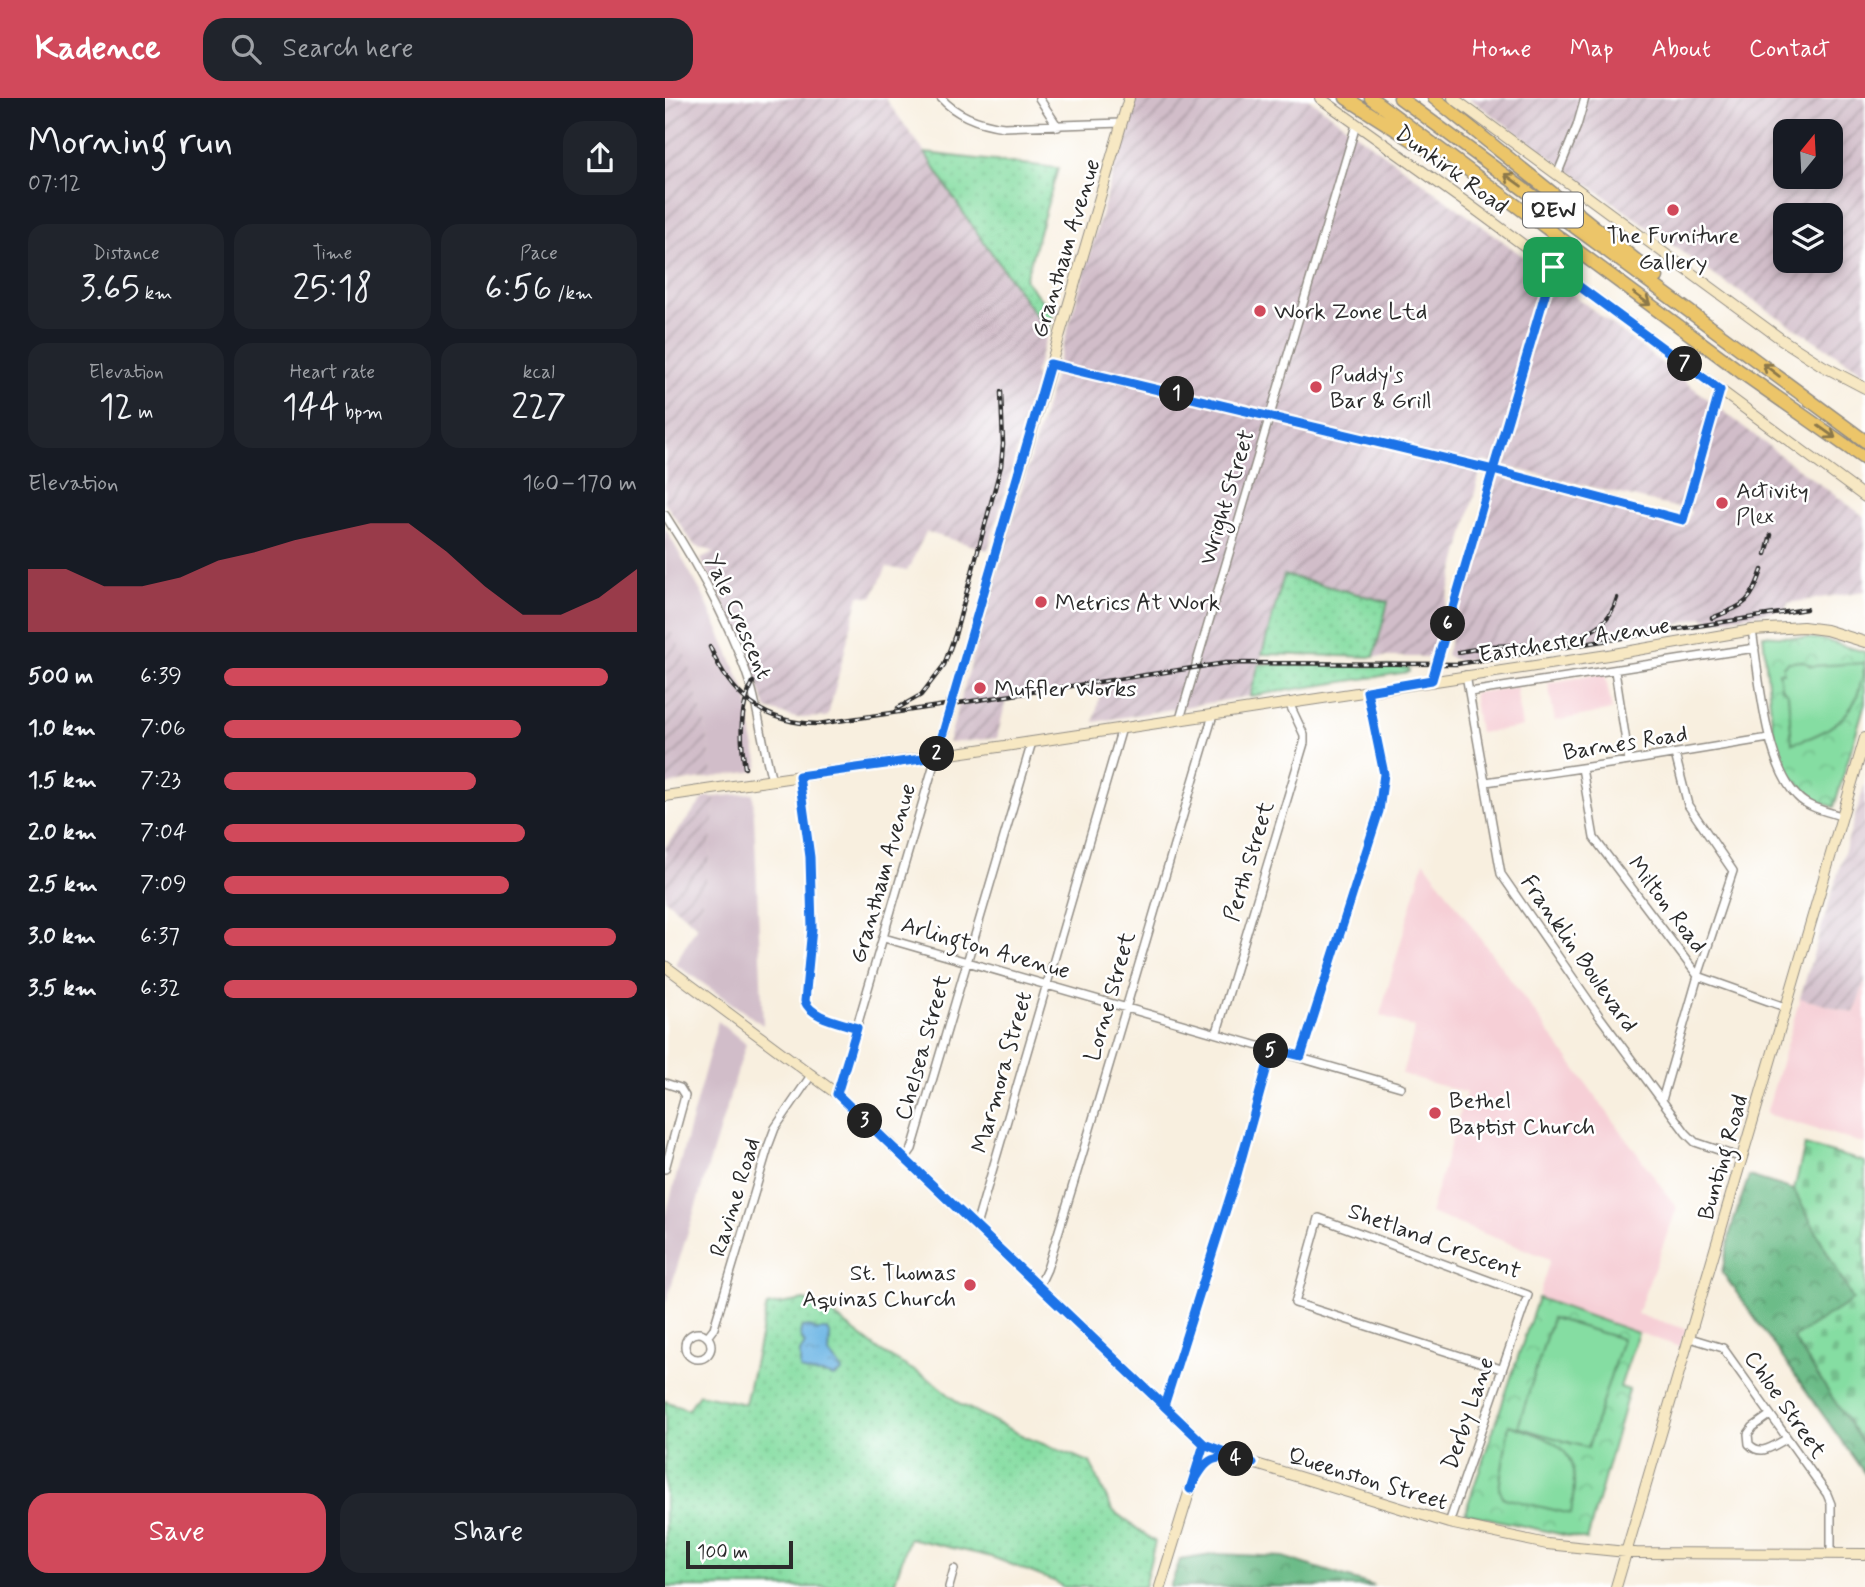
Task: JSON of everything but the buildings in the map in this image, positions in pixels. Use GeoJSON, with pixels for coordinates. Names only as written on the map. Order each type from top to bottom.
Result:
{"type":"FeatureCollection","features":[{"type":"Feature","properties":{"kind":"highway"},"geometry":{"type":"LineString","coordinates":[[1346,98],[1425,149],[1461,166]]}},
{"type":"Feature","properties":{"kind":"highway","name":"QEW"},"geometry":{"type":"LineString","coordinates":[[1371,98],[1741,372],[1865,459]]}},
{"type":"Feature","properties":{"kind":"highway","name":"QEW"},"geometry":{"type":"LineString","coordinates":[[1400,98],[1865,441]]}},
{"type":"Feature","properties":{"kind":"highway"},"geometry":{"type":"LineString","coordinates":[[1434,98],[1641,262],[1706,322]]}},
{"type":"Feature","properties":{"kind":"street"},"geometry":{"type":"LineString","coordinates":[[941,98],[948,106],[966,117],[989,125],[1058,127],[1122,123]]}},
{"type":"Feature","properties":{"kind":"street"},"geometry":{"type":"LineString","coordinates":[[1039,98],[1058,127]]}},
{"type":"Feature","properties":{"kind":"street","name":"Grantham Avenue"},"geometry":{"type":"LineString","coordinates":[[837,1094],[1129,98]]}},
{"type":"Feature","properties":{"kind":"street","name":"Dunkirk Road"},"geometry":{"type":"LineString","coordinates":[[1320,98],[1865,498]]}},
{"type":"Feature","properties":{"kind":"street"},"geometry":{"type":"LineString","coordinates":[[1453,98],[1788,344],[1865,388]]}},
{"type":"Feature","properties":{"kind":"street"},"geometry":{"type":"LineString","coordinates":[[1557,175],[1585,98]]}},
{"type":"Feature","properties":{"kind":"street","name":"Wright Street"},"geometry":{"type":"LineString","coordinates":[[1180,719],[1356,125]]}},
{"type":"Feature","properties":{"kind":"street"},"geometry":{"type":"LineString","coordinates":[[1432,680],[1553,267]]}},
{"type":"Feature","properties":{"kind":"street"},"geometry":{"type":"LineString","coordinates":[[1050,364],[1493,470],[1683,520],[1720,390]]}},
{"type":"Feature","properties":{"kind":"street","name":"Yale Crescent"},"geometry":{"type":"LineString","coordinates":[[665,515],[691,556],[738,654],[757,708],[772,780]]}},
{"type":"Feature","properties":{"kind":"street","name":"Eastchester Avenue"},"geometry":{"type":"LineString","coordinates":[[665,796],[1213,715],[1752,630],[1803,627],[1865,642]]}},
{"type":"Feature","properties":{"kind":"street"},"geometry":{"type":"LineString","coordinates":[[1752,630],[1769,738],[1786,782],[1797,797],[1810,806],[1841,816]]}},
{"type":"Feature","properties":{"kind":"street"},"geometry":{"type":"LineString","coordinates":[[1848,637],[1865,636]]}},
{"type":"Feature","properties":{"kind":"street","name":"Eastchester Avenue"},"geometry":{"type":"LineString","coordinates":[[1470,692],[1755,648]]}},
{"type":"Feature","properties":{"kind":"street"},"geometry":{"type":"LineString","coordinates":[[1608,654],[1629,761]]}},
{"type":"Feature","properties":{"kind":"street","name":"Franklin Boulevard"},"geometry":{"type":"LineString","coordinates":[[1466,675],[1501,874],[1600,1017],[1686,1133],[1695,1142],[1742,1158]]}},
{"type":"Feature","properties":{"kind":"street"},"geometry":{"type":"LineString","coordinates":[[1301,1056],[1379,811],[1384,774],[1367,691]]}},
{"type":"Feature","properties":{"kind":"street","name":"Perth Street"},"geometry":{"type":"LineString","coordinates":[[1217,1032],[1304,743],[1304,735],[1289,703]]}},
{"type":"Feature","properties":{"kind":"street","name":"Lorne Street"},"geometry":{"type":"LineString","coordinates":[[1039,1286],[1047,1269],[1092,1126],[1125,1006],[1213,715]]}},
{"type":"Feature","properties":{"kind":"street","name":"Marmora Street"},"geometry":{"type":"LineString","coordinates":[[976,1226],[1122,728]]}},
{"type":"Feature","properties":{"kind":"street","name":"Barnes Road"},"geometry":{"type":"LineString","coordinates":[[1486,782],[1769,738]]}},
{"type":"Feature","properties":{"kind":"street","name":"Bunting Road"},"geometry":{"type":"LineString","coordinates":[[1616,1587],[1865,738]]}},
{"type":"Feature","properties":{"kind":"street","name":"Chelsea Street"},"geometry":{"type":"LineString","coordinates":[[905,1159],[912,1150],[1032,742]]}},
{"type":"Feature","properties":{"kind":"street"},"geometry":{"type":"LineString","coordinates":[[1662,1100],[1698,976],[1733,872],[1688,805],[1675,754]]}},
{"type":"Feature","properties":{"kind":"street","name":"Milton Road"},"geometry":{"type":"LineString","coordinates":[[1583,768],[1594,838],[1698,976],[1786,1007]]}},
{"type":"Feature","properties":{"kind":"street"},"geometry":{"type":"LineString","coordinates":[[799,776],[811,869],[812,928],[805,1001],[807,1008],[815,1014],[857,1028]]}},
{"type":"Feature","properties":{"kind":"street","name":"Arlington Avenue"},"geometry":{"type":"LineString","coordinates":[[884,938],[1401,1087]]}},
{"type":"Feature","properties":{"kind":"street","name":"Queenston Street"},"geometry":{"type":"LineString","coordinates":[[665,966],[837,1094],[1204,1444],[1253,1463],[1449,1523],[1547,1544],[1625,1552],[1865,1554]]}},
{"type":"Feature","properties":{"kind":"street"},"geometry":{"type":"LineString","coordinates":[[1164,1406],[1236,1178],[1272,1049]]}},
{"type":"Feature","properties":{"kind":"street","name":"Ravine Road"},"geometry":{"type":"LineString","coordinates":[[707,1337],[714,1328],[768,1144],[775,1128],[812,1074]]}},
{"type":"Feature","properties":{"kind":"street"},"geometry":{"type":"LineString","coordinates":[[665,1083],[680,1088],[685,1096],[665,1167]]}},
{"type":"Feature","properties":{"kind":"street","name":"Shetland Crescent"},"geometry":{"type":"LineString","coordinates":[[1501,1369],[1295,1303],[1319,1218],[1528,1294],[1521,1314]]}},
{"type":"Feature","properties":{"kind":"street","name":"Derby Lane"},"geometry":{"type":"LineString","coordinates":[[1449,1523],[1521,1314]]}},
{"type":"Feature","properties":{"kind":"street","name":"Chloe Street"},"geometry":{"type":"LineString","coordinates":[[1690,1338],[1723,1348],[1827,1494],[1831,1504],[1831,1554]]}},
{"type":"Feature","properties":{"kind":"street"},"geometry":{"type":"LineString","coordinates":[[1770,1415],[1753,1427],[1748,1434],[1749,1444],[1756,1450],[1764,1451],[1786,1439]]}},
{"type":"Feature","properties":{"kind":"street"},"geometry":{"type":"LineString","coordinates":[[1160,1587],[1204,1444]]}},
{"type":"Feature","properties":{"kind":"street"},"geometry":{"type":"LineString","coordinates":[[1190,1489],[1202,1466],[1211,1459],[1225,1457],[1253,1463]]}},
{"type":"Feature","properties":{"kind":"street"},"geometry":{"type":"LineString","coordinates":[[949,1587],[954,1569]]}},
{"type":"Feature","properties":{"kind":"shaded area"},"geometry":{"type":"Polygon","coordinates":[[[665,98],[885,98],[1048,332],[1035,373],[1037,382],[988,550],[926,532],[907,571],[887,567],[872,597],[859,595],[828,716],[796,718],[767,709],[735,627],[701,559],[715,552],[695,546],[665,503],[665,98]]]}},
{"type":"Feature","properties":{"kind":"shaded area"},"geometry":{"type":"Polygon","coordinates":[[[1135,98],[1308,98],[1539,268],[1789,462],[1865,517],[1865,591],[1788,603],[1785,609],[1713,621],[1702,617],[1669,627],[1567,644],[1566,637],[1533,642],[1532,649],[1458,661],[1446,655],[1496,476],[1687,522],[1691,511],[1483,461],[1432,657],[1374,657],[1387,602],[1285,575],[1250,696],[1094,722],[1102,684],[1006,700],[997,738],[948,743],[1135,98]]]}},
{"type":"Feature","properties":{"kind":"shaded area"},"geometry":{"type":"Polygon","coordinates":[[[1469,98],[1865,98],[1865,373],[1715,276],[1469,98]]]}},
{"type":"Feature","properties":{"kind":"shaded area"},"geometry":{"type":"Polygon","coordinates":[[[665,528],[705,599],[748,698],[752,736],[759,764],[756,771],[714,777],[706,727],[687,658],[665,621],[665,528]]]}},
{"type":"Feature","properties":{"kind":"shaded area"},"geometry":{"type":"Polygon","coordinates":[[[665,621],[687,658],[706,727],[714,777],[665,785],[665,621]]]}},
{"type":"Feature","properties":{"kind":"shaded area"},"geometry":{"type":"Polygon","coordinates":[[[1605,673],[1612,710],[1555,721],[1548,683],[1605,673]]]}},
{"type":"Feature","properties":{"kind":"shaded area"},"geometry":{"type":"Polygon","coordinates":[[[1516,687],[1522,727],[1479,733],[1473,693],[1516,687]]]}},
{"type":"Feature","properties":{"kind":"shaded area"},"geometry":{"type":"Polygon","coordinates":[[[1865,784],[1865,981],[1854,1013],[1800,998],[1865,784]]]}},
{"type":"Feature","properties":{"kind":"shaded area"},"geometry":{"type":"Polygon","coordinates":[[[753,793],[763,1025],[675,964],[697,926],[709,867],[716,797],[753,793]]]}},
{"type":"Feature","properties":{"kind":"shaded area"},"geometry":{"type":"Polygon","coordinates":[[[705,797],[716,797],[709,867],[697,926],[665,899],[665,847],[705,797]]]}},
{"type":"Feature","properties":{"kind":"shaded area"},"geometry":{"type":"Polygon","coordinates":[[[1424,861],[1677,1208],[1637,1314],[1686,1329],[1680,1347],[1538,1298],[1550,1259],[1430,1213],[1466,1093],[1402,1074],[1415,1028],[1380,1015],[1424,861]]]}},
{"type":"Feature","properties":{"kind":"shaded area"},"geometry":{"type":"Polygon","coordinates":[[[1865,981],[1865,1144],[1766,1114],[1800,998],[1854,1013],[1865,981]]]}},
{"type":"Feature","properties":{"kind":"shaded area"},"geometry":{"type":"Polygon","coordinates":[[[718,1021],[746,1044],[665,1306],[665,1218],[718,1021]]]}},
{"type":"Feature","properties":{"kind":"green space"},"geometry":{"type":"Polygon","coordinates":[[[925,153],[1058,168],[1025,280],[1053,314],[1048,332],[966,217],[925,153]]]}},
{"type":"Feature","properties":{"kind":"green space"},"geometry":{"type":"Polygon","coordinates":[[[1284,575],[1388,602],[1374,657],[1262,654],[1284,575]]]}},
{"type":"Feature","properties":{"kind":"green space"},"geometry":{"type":"Polygon","coordinates":[[[1763,635],[1820,639],[1865,652],[1865,703],[1834,807],[1816,800],[1790,775],[1775,751],[1763,635]]]}},
{"type":"Feature","properties":{"kind":"green space"},"geometry":{"type":"Polygon","coordinates":[[[1803,661],[1811,666],[1865,663],[1865,666],[1856,699],[1845,715],[1820,733],[1792,743],[1788,694],[1781,687],[1779,672],[1783,672],[1783,666],[1789,662],[1803,661]]]}},
{"type":"Feature","properties":{"kind":"green space"},"geometry":{"type":"Polygon","coordinates":[[[1259,664],[1408,667],[1409,672],[1250,696],[1259,664]]]}},
{"type":"Feature","properties":{"kind":"green space"},"geometry":{"type":"Polygon","coordinates":[[[1805,1145],[1865,1162],[1865,1447],[1793,1338],[1853,1300],[1794,1190],[1805,1145]]]}},
{"type":"Feature","properties":{"kind":"green space"},"geometry":{"type":"Polygon","coordinates":[[[1749,1176],[1794,1190],[1853,1300],[1793,1338],[1865,1447],[1865,1474],[1722,1272],[1731,1229],[1749,1176]]]}},
{"type":"Feature","properties":{"kind":"green space"},"geometry":{"type":"Polygon","coordinates":[[[1538,1298],[1638,1333],[1620,1387],[1629,1390],[1587,1540],[1465,1513],[1538,1298]]]}},
{"type":"Feature","properties":{"kind":"green space"},"geometry":{"type":"Polygon","coordinates":[[[805,1300],[827,1310],[880,1351],[932,1381],[960,1404],[1025,1437],[1090,1462],[1112,1510],[1155,1542],[1144,1587],[1062,1587],[1056,1582],[992,1557],[909,1538],[893,1587],[665,1587],[665,1401],[688,1410],[699,1394],[745,1404],[767,1306],[805,1300]]]}},
{"type":"Feature","properties":{"kind":"green space"},"geometry":{"type":"Polygon","coordinates":[[[1552,1318],[1622,1339],[1588,1448],[1518,1427],[1552,1318]]]}},
{"type":"Feature","properties":{"kind":"green space"},"geometry":{"type":"Polygon","coordinates":[[[1509,1425],[1556,1444],[1565,1453],[1574,1476],[1571,1514],[1504,1498],[1499,1489],[1509,1425]]]}},
{"type":"Feature","properties":{"kind":"green space"},"geometry":{"type":"Polygon","coordinates":[[[1218,1554],[1283,1557],[1374,1586],[1170,1587],[1180,1560],[1218,1554]]]}},
{"type":"Feature","properties":{"kind":"water"},"geometry":{"type":"Polygon","coordinates":[[[808,1326],[816,1330],[827,1330],[830,1336],[829,1354],[842,1372],[833,1377],[800,1369],[800,1352],[805,1344],[800,1332],[802,1327],[808,1326]]]}},
{"type":"Feature","properties":{"kind":"railway"},"geometry":{"type":"LineString","coordinates":[[898,708],[921,695],[944,665],[955,635],[1001,466],[1001,392]]}},
{"type":"Feature","properties":{"kind":"railway"},"geometry":{"type":"LineString","coordinates":[[1766,554],[1771,535]]}},
{"type":"Feature","properties":{"kind":"railway"},"geometry":{"type":"LineString","coordinates":[[1712,618],[1745,602],[1754,590],[1762,570]]}},
{"type":"Feature","properties":{"kind":"railway"},"geometry":{"type":"LineString","coordinates":[[1567,639],[1592,631],[1610,615],[1617,598]]}},
{"type":"Feature","properties":{"kind":"railway"},"geometry":{"type":"LineString","coordinates":[[710,647],[728,680],[751,704],[781,718],[818,724],[1226,663],[1457,664],[1806,609]]}},
{"type":"Feature","properties":{"kind":"railway"},"geometry":{"type":"LineString","coordinates":[[1459,652],[1492,646],[1529,645]]}},
{"type":"Feature","properties":{"kind":"railway"},"geometry":{"type":"LineString","coordinates":[[745,768],[742,724],[745,703],[753,682]]}},
{"type":"Feature","properties":{"kind":"place","name":"The Furniture Gallery"},"geometry":{"type":"Point","coordinates":[1673,210]}},
{"type":"Feature","properties":{"kind":"place","name":"Work Zone Ltd"},"geometry":{"type":"Point","coordinates":[1260,311]}},
{"type":"Feature","properties":{"kind":"place","name":"Puddy's Bar & Grill"},"geometry":{"type":"Point","coordinates":[1316,387]}},
{"type":"Feature","properties":{"kind":"place","name":"Activity Plex"},"geometry":{"type":"Point","coordinates":[1722,503]}},
{"type":"Feature","properties":{"kind":"place","name":"Metrics At Work"},"geometry":{"type":"Point","coordinates":[1041,602]}},
{"type":"Feature","properties":{"kind":"place","name":"Muffler Works"},"geometry":{"type":"Point","coordinates":[980,688]}},
{"type":"Feature","properties":{"kind":"place","name":"Bethel Baptist Church"},"geometry":{"type":"Point","coordinates":[1435,1113]}},
{"type":"Feature","properties":{"kind":"place","name":"St. Thomas Aquinas Church"},"geometry":{"type":"Point","coordinates":[970,1285]}},
{"type":"Feature","properties":{"kind":"route"},"geometry":{"type":"LineString","coordinates":[[1553,267],[1493,470],[1050,364],[936,757],[799,776],[810,857],[812,928],[805,1001],[807,1008],[815,1014],[857,1028],[837,1094],[1004,1252],[1181,1422],[1204,1444],[1253,1463],[1225,1457],[1211,1459],[1202,1466],[1190,1489],[1204,1444],[1164,1406],[1236,1178],[1272,1049],[1301,1056],[1379,811],[1384,774],[1367,691],[1432,680],[1493,470],[1683,520],[1720,390],[1553,267]]}}]}
